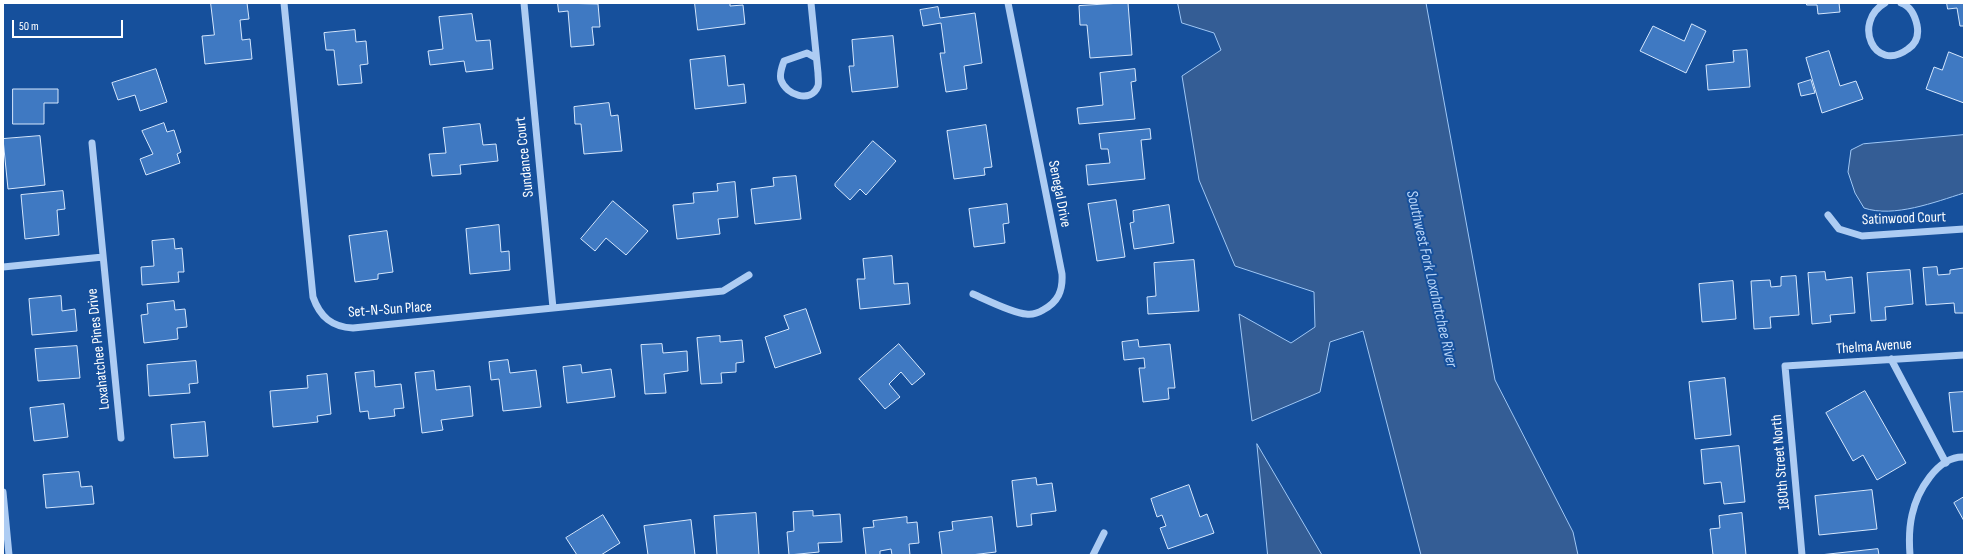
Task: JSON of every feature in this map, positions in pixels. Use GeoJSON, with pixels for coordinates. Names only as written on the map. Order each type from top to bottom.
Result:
{"type":"FeatureCollection","features":[{"type":"Feature","properties":{"kind":"street","name":"Set-N-Sun Place"},"geometry":{"type":"LineString","coordinates":[[284,3],[313,297],[317,308],[323,317],[332,324],[353,328],[723,291],[749,275]]}},
{"type":"Feature","properties":{"kind":"street","name":"Sundance Court"},"geometry":{"type":"LineString","coordinates":[[524,3],[553,308]]}},
{"type":"Feature","properties":{"kind":"street"},"geometry":{"type":"LineString","coordinates":[[811,3],[819,84],[809,95],[800,96],[788,91],[781,81],[780,73],[784,61],[807,53],[816,58]]}},
{"type":"Feature","properties":{"kind":"street","name":"Senegal Drive"},"geometry":{"type":"LineString","coordinates":[[973,294],[1025,314],[1036,314],[1053,304],[1059,295],[1062,285],[1062,274],[1008,3]]}},
{"type":"Feature","properties":{"kind":"street"},"geometry":{"type":"LineString","coordinates":[[1884,3],[1876,10],[1870,20],[1869,35],[1876,49],[1881,54],[1890,56],[1903,53],[1912,47],[1918,35],[1916,20],[1908,8],[1901,3]]}},
{"type":"Feature","properties":{"kind":"street","name":"Loxahatchee Pines Drive"},"geometry":{"type":"LineString","coordinates":[[92,143],[121,438]]}},
{"type":"Feature","properties":{"kind":"street","name":"Satinwood Court"},"geometry":{"type":"LineString","coordinates":[[1828,214],[1840,229],[1862,236],[1964,229]]}},
{"type":"Feature","properties":{"kind":"street"},"geometry":{"type":"LineString","coordinates":[[3,267],[103,257]]}},
{"type":"Feature","properties":{"kind":"street","name":"Thelma Avenue"},"geometry":{"type":"LineString","coordinates":[[1785,366],[1964,354]]}},
{"type":"Feature","properties":{"kind":"street"},"geometry":{"type":"LineString","coordinates":[[1891,359],[1946,463]]}},
{"type":"Feature","properties":{"kind":"street","name":"180th Street North"},"geometry":{"type":"LineString","coordinates":[[1785,366],[1802,555]]}},
{"type":"Feature","properties":{"kind":"street"},"geometry":{"type":"LineString","coordinates":[[1910,555],[1909,544],[1912,515],[1921,490],[1937,468],[1956,457],[1964,457]]}},
{"type":"Feature","properties":{"kind":"street"},"geometry":{"type":"LineString","coordinates":[[3,492],[5,535],[9,555]]}},
{"type":"Feature","properties":{"kind":"street"},"geometry":{"type":"LineString","coordinates":[[1093,555],[1104,533]]}},
{"type":"Feature","properties":{"kind":"water","name":"Southwest Fork Loxahatchee River"},"geometry":{"type":"Polygon","coordinates":[[[1178,3],[1426,3],[1495,380],[1573,532],[1578,555],[1421,555],[1363,331],[1330,342],[1320,392],[1252,421],[1239,314],[1291,343],[1315,327],[1314,292],[1235,266],[1199,180],[1182,76],[1221,50],[1214,33],[1182,23],[1178,3]]]}},
{"type":"Feature","properties":{"kind":"water"},"geometry":{"type":"Polygon","coordinates":[[[1964,135],[1964,193],[1914,208],[1901,210],[1876,211],[1864,208],[1855,193],[1848,172],[1851,150],[1863,144],[1964,135]]]}},
{"type":"Feature","properties":{"kind":"water"},"geometry":{"type":"Polygon","coordinates":[[[1257,444],[1322,555],[1268,555],[1257,444]]]}},
{"type":"Feature","properties":{"kind":"building"},"geometry":{"type":"Polygon","coordinates":[[[211,3],[247,3],[249,19],[240,20],[242,40],[250,39],[252,59],[205,64],[202,36],[214,35],[211,3]]]}},
{"type":"Feature","properties":{"kind":"building"},"geometry":{"type":"Polygon","coordinates":[[[558,3],[598,4],[600,27],[592,27],[594,45],[571,47],[568,11],[559,12],[558,3]]]}},
{"type":"Feature","properties":{"kind":"building"},"geometry":{"type":"Polygon","coordinates":[[[695,3],[730,3],[730,6],[743,5],[745,24],[698,30],[695,3]]]}},
{"type":"Feature","properties":{"kind":"building"},"geometry":{"type":"Polygon","coordinates":[[[1128,3],[1132,55],[1090,58],[1087,25],[1080,25],[1079,6],[1128,3]]]}},
{"type":"Feature","properties":{"kind":"building"},"geometry":{"type":"Polygon","coordinates":[[[1807,3],[1839,3],[1840,12],[1818,14],[1817,5],[1807,5],[1807,3]]]}},
{"type":"Feature","properties":{"kind":"building"},"geometry":{"type":"Polygon","coordinates":[[[1947,3],[1964,3],[1964,26],[1960,26],[1957,8],[1948,9],[1947,3]]]}},
{"type":"Feature","properties":{"kind":"building"},"geometry":{"type":"Polygon","coordinates":[[[938,7],[940,18],[975,13],[982,63],[964,66],[967,89],[946,92],[940,53],[945,53],[941,23],[923,26],[920,10],[938,7]]]}},
{"type":"Feature","properties":{"kind":"building"},"geometry":{"type":"Polygon","coordinates":[[[472,14],[476,41],[490,40],[493,69],[466,72],[464,61],[430,65],[428,51],[443,49],[439,17],[472,14]]]}},
{"type":"Feature","properties":{"kind":"building"},"geometry":{"type":"Polygon","coordinates":[[[1692,24],[1706,31],[1686,73],[1640,51],[1653,26],[1684,41],[1692,24]]]}},
{"type":"Feature","properties":{"kind":"building"},"geometry":{"type":"Polygon","coordinates":[[[355,30],[356,42],[366,41],[368,64],[360,65],[362,83],[338,85],[334,50],[326,50],[324,33],[355,30]]]}},
{"type":"Feature","properties":{"kind":"building"},"geometry":{"type":"Polygon","coordinates":[[[893,36],[898,87],[852,92],[849,66],[854,66],[852,40],[893,36]]]}},
{"type":"Feature","properties":{"kind":"building"},"geometry":{"type":"Polygon","coordinates":[[[1747,50],[1750,87],[1708,90],[1706,65],[1734,62],[1733,51],[1747,50]]]}},
{"type":"Feature","properties":{"kind":"building"},"geometry":{"type":"Polygon","coordinates":[[[1829,51],[1840,86],[1856,81],[1863,99],[1822,113],[1806,58],[1829,51]]]}},
{"type":"Feature","properties":{"kind":"building"},"geometry":{"type":"Polygon","coordinates":[[[1949,52],[1964,58],[1964,103],[1926,89],[1934,67],[1942,70],[1949,52]]]}},
{"type":"Feature","properties":{"kind":"building"},"geometry":{"type":"Polygon","coordinates":[[[725,56],[728,86],[744,84],[746,103],[695,109],[690,60],[725,56]]]}},
{"type":"Feature","properties":{"kind":"building"},"geometry":{"type":"Polygon","coordinates":[[[156,69],[167,102],[140,111],[135,95],[118,100],[112,83],[156,69]]]}},
{"type":"Feature","properties":{"kind":"building"},"geometry":{"type":"Polygon","coordinates":[[[1135,69],[1136,81],[1131,82],[1135,119],[1079,124],[1077,108],[1103,105],[1100,73],[1135,69]]]}},
{"type":"Feature","properties":{"kind":"building"},"geometry":{"type":"Polygon","coordinates":[[[1811,80],[1815,93],[1801,96],[1798,84],[1811,80]]]}},
{"type":"Feature","properties":{"kind":"building"},"geometry":{"type":"Polygon","coordinates":[[[13,89],[58,89],[58,103],[44,103],[44,124],[13,124],[13,89]]]}},
{"type":"Feature","properties":{"kind":"building"},"geometry":{"type":"Polygon","coordinates":[[[609,103],[611,116],[618,115],[622,151],[584,154],[581,124],[575,124],[574,107],[609,103]]]}},
{"type":"Feature","properties":{"kind":"building"},"geometry":{"type":"Polygon","coordinates":[[[164,123],[167,132],[174,130],[181,152],[177,154],[180,163],[146,175],[140,159],[153,154],[142,131],[164,123]]]}},
{"type":"Feature","properties":{"kind":"building"},"geometry":{"type":"Polygon","coordinates":[[[480,124],[483,145],[496,144],[498,161],[460,165],[461,174],[432,176],[429,154],[446,153],[443,128],[480,124]]]}},
{"type":"Feature","properties":{"kind":"building"},"geometry":{"type":"Polygon","coordinates":[[[986,125],[992,167],[984,168],[985,175],[954,179],[947,131],[986,125]]]}},
{"type":"Feature","properties":{"kind":"building"},"geometry":{"type":"Polygon","coordinates":[[[1150,129],[1151,139],[1141,140],[1145,179],[1088,185],[1086,165],[1110,163],[1108,149],[1101,149],[1099,134],[1150,129]]]}},
{"type":"Feature","properties":{"kind":"building"},"geometry":{"type":"Polygon","coordinates":[[[40,136],[45,185],[8,189],[3,139],[40,136]]]}},
{"type":"Feature","properties":{"kind":"building"},"geometry":{"type":"Polygon","coordinates":[[[873,141],[896,161],[866,195],[860,189],[850,200],[835,186],[835,184],[873,141]]]}},
{"type":"Feature","properties":{"kind":"building"},"geometry":{"type":"Polygon","coordinates":[[[796,176],[801,219],[755,224],[751,189],[774,186],[773,178],[796,176]]]}},
{"type":"Feature","properties":{"kind":"building"},"geometry":{"type":"Polygon","coordinates":[[[735,182],[738,217],[718,219],[720,234],[677,239],[673,205],[694,203],[693,193],[718,191],[717,184],[735,182]]]}},
{"type":"Feature","properties":{"kind":"building"},"geometry":{"type":"Polygon","coordinates":[[[63,191],[65,209],[57,210],[59,235],[25,239],[21,195],[63,191]]]}},
{"type":"Feature","properties":{"kind":"building"},"geometry":{"type":"Polygon","coordinates":[[[1116,200],[1125,257],[1097,261],[1088,204],[1116,200]]]}},
{"type":"Feature","properties":{"kind":"building"},"geometry":{"type":"Polygon","coordinates":[[[613,201],[648,231],[626,255],[606,238],[595,251],[581,239],[613,201]]]}},
{"type":"Feature","properties":{"kind":"building"},"geometry":{"type":"Polygon","coordinates":[[[1007,204],[1009,223],[1003,224],[1005,243],[974,247],[969,209],[1007,204]]]}},
{"type":"Feature","properties":{"kind":"building"},"geometry":{"type":"Polygon","coordinates":[[[1169,205],[1174,243],[1134,249],[1130,223],[1134,222],[1133,211],[1169,205]]]}},
{"type":"Feature","properties":{"kind":"building"},"geometry":{"type":"Polygon","coordinates":[[[499,225],[501,252],[509,251],[510,270],[470,274],[466,229],[499,225]]]}},
{"type":"Feature","properties":{"kind":"building"},"geometry":{"type":"Polygon","coordinates":[[[387,231],[393,272],[378,274],[378,279],[355,282],[349,236],[387,231]]]}},
{"type":"Feature","properties":{"kind":"building"},"geometry":{"type":"Polygon","coordinates":[[[174,239],[175,249],[182,248],[184,272],[178,272],[179,282],[142,285],[141,267],[154,266],[152,241],[174,239]]]}},
{"type":"Feature","properties":{"kind":"building"},"geometry":{"type":"Polygon","coordinates":[[[892,256],[894,284],[908,283],[910,304],[860,309],[857,279],[865,279],[863,259],[892,256]]]}},
{"type":"Feature","properties":{"kind":"building"},"geometry":{"type":"Polygon","coordinates":[[[1194,260],[1199,311],[1148,314],[1147,297],[1156,296],[1154,263],[1194,260]]]}},
{"type":"Feature","properties":{"kind":"building"},"geometry":{"type":"Polygon","coordinates":[[[1937,267],[1938,275],[1950,274],[1950,270],[1964,268],[1964,313],[1955,313],[1954,303],[1926,305],[1923,268],[1937,267]]]}},
{"type":"Feature","properties":{"kind":"building"},"geometry":{"type":"Polygon","coordinates":[[[1910,270],[1913,304],[1885,307],[1886,320],[1871,321],[1867,273],[1910,270]]]}},
{"type":"Feature","properties":{"kind":"building"},"geometry":{"type":"Polygon","coordinates":[[[1825,272],[1826,280],[1852,277],[1855,313],[1830,315],[1831,322],[1812,324],[1808,273],[1825,272]]]}},
{"type":"Feature","properties":{"kind":"building"},"geometry":{"type":"Polygon","coordinates":[[[1796,276],[1799,315],[1770,317],[1771,328],[1754,329],[1751,281],[1770,280],[1771,287],[1781,286],[1781,277],[1796,276]]]}},
{"type":"Feature","properties":{"kind":"building"},"geometry":{"type":"Polygon","coordinates":[[[1733,281],[1736,319],[1702,322],[1699,284],[1733,281]]]}},
{"type":"Feature","properties":{"kind":"building"},"geometry":{"type":"Polygon","coordinates":[[[61,296],[62,311],[75,309],[77,331],[32,335],[29,299],[61,296]]]}},
{"type":"Feature","properties":{"kind":"building"},"geometry":{"type":"Polygon","coordinates":[[[174,301],[175,310],[185,309],[187,327],[177,328],[178,339],[144,343],[141,315],[148,314],[147,304],[174,301]]]}},
{"type":"Feature","properties":{"kind":"building"},"geometry":{"type":"Polygon","coordinates":[[[806,309],[821,353],[775,368],[765,337],[789,329],[784,316],[806,309]]]}},
{"type":"Feature","properties":{"kind":"building"},"geometry":{"type":"Polygon","coordinates":[[[720,336],[720,342],[742,340],[744,362],[736,363],[736,372],[721,373],[722,383],[701,384],[697,338],[720,336]]]}},
{"type":"Feature","properties":{"kind":"building"},"geometry":{"type":"Polygon","coordinates":[[[1138,340],[1139,347],[1170,344],[1175,388],[1168,388],[1169,399],[1143,402],[1139,368],[1145,368],[1144,358],[1124,360],[1122,342],[1138,340]]]}},
{"type":"Feature","properties":{"kind":"building"},"geometry":{"type":"Polygon","coordinates":[[[662,344],[663,353],[687,351],[688,371],[664,374],[666,393],[645,394],[641,345],[662,344]]]}},
{"type":"Feature","properties":{"kind":"building"},"geometry":{"type":"Polygon","coordinates":[[[899,344],[925,374],[912,385],[901,372],[889,384],[900,397],[885,409],[859,379],[899,344]]]}},
{"type":"Feature","properties":{"kind":"building"},"geometry":{"type":"Polygon","coordinates":[[[77,346],[80,378],[38,381],[35,349],[77,346]]]}},
{"type":"Feature","properties":{"kind":"building"},"geometry":{"type":"Polygon","coordinates":[[[508,360],[510,373],[536,370],[541,407],[503,411],[499,379],[491,380],[489,362],[508,360]]]}},
{"type":"Feature","properties":{"kind":"building"},"geometry":{"type":"Polygon","coordinates":[[[196,361],[198,383],[189,384],[190,393],[149,396],[147,365],[196,361]]]}},
{"type":"Feature","properties":{"kind":"building"},"geometry":{"type":"Polygon","coordinates":[[[581,365],[582,373],[611,369],[615,397],[567,403],[563,367],[581,365]]]}},
{"type":"Feature","properties":{"kind":"building"},"geometry":{"type":"Polygon","coordinates":[[[374,371],[375,387],[401,384],[404,408],[394,409],[395,416],[369,419],[368,411],[360,412],[355,373],[374,371]]]}},
{"type":"Feature","properties":{"kind":"building"},"geometry":{"type":"Polygon","coordinates":[[[434,371],[436,390],[470,386],[473,416],[441,420],[443,430],[422,433],[415,373],[434,371]]]}},
{"type":"Feature","properties":{"kind":"building"},"geometry":{"type":"Polygon","coordinates":[[[327,374],[331,414],[317,416],[318,422],[273,427],[270,391],[308,388],[307,376],[327,374]]]}},
{"type":"Feature","properties":{"kind":"building"},"geometry":{"type":"Polygon","coordinates":[[[1725,378],[1731,435],[1695,439],[1689,382],[1725,378]]]}},
{"type":"Feature","properties":{"kind":"building"},"geometry":{"type":"Polygon","coordinates":[[[1865,391],[1906,463],[1877,480],[1863,455],[1853,461],[1826,413],[1865,391]]]}},
{"type":"Feature","properties":{"kind":"building"},"geometry":{"type":"Polygon","coordinates":[[[1964,392],[1964,431],[1953,432],[1949,393],[1964,392]]]}},
{"type":"Feature","properties":{"kind":"building"},"geometry":{"type":"Polygon","coordinates":[[[64,404],[68,437],[34,441],[30,408],[64,404]]]}},
{"type":"Feature","properties":{"kind":"building"},"geometry":{"type":"Polygon","coordinates":[[[205,422],[208,456],[174,458],[171,425],[205,422]]]}},
{"type":"Feature","properties":{"kind":"building"},"geometry":{"type":"Polygon","coordinates":[[[1739,446],[1745,502],[1724,504],[1721,482],[1704,484],[1701,450],[1739,446]]]}},
{"type":"Feature","properties":{"kind":"building"},"geometry":{"type":"Polygon","coordinates":[[[79,472],[81,487],[92,486],[94,504],[46,508],[43,475],[79,472]]]}},
{"type":"Feature","properties":{"kind":"building"},"geometry":{"type":"Polygon","coordinates":[[[1036,478],[1037,485],[1052,483],[1056,511],[1031,514],[1032,525],[1017,527],[1012,481],[1036,478]]]}},
{"type":"Feature","properties":{"kind":"building"},"geometry":{"type":"Polygon","coordinates":[[[1189,485],[1200,517],[1207,514],[1214,533],[1168,549],[1160,528],[1166,526],[1162,515],[1157,517],[1151,499],[1189,485]]]}},
{"type":"Feature","properties":{"kind":"building"},"geometry":{"type":"Polygon","coordinates":[[[1872,490],[1877,529],[1819,535],[1815,496],[1872,490]]]}},
{"type":"Feature","properties":{"kind":"building"},"geometry":{"type":"Polygon","coordinates":[[[1964,497],[1964,521],[1954,503],[1964,497]]]}},
{"type":"Feature","properties":{"kind":"building"},"geometry":{"type":"Polygon","coordinates":[[[813,511],[813,516],[840,514],[842,542],[818,543],[819,552],[789,555],[787,532],[794,531],[793,512],[813,511]]]}},
{"type":"Feature","properties":{"kind":"building"},"geometry":{"type":"Polygon","coordinates":[[[756,513],[759,555],[717,555],[714,516],[756,513]]]}},
{"type":"Feature","properties":{"kind":"building"},"geometry":{"type":"Polygon","coordinates":[[[1742,513],[1746,555],[1713,555],[1710,529],[1720,528],[1719,516],[1742,513]]]}},
{"type":"Feature","properties":{"kind":"building"},"geometry":{"type":"Polygon","coordinates":[[[603,515],[620,543],[601,555],[577,555],[566,538],[603,515]]]}},
{"type":"Feature","properties":{"kind":"building"},"geometry":{"type":"Polygon","coordinates":[[[907,517],[907,523],[917,522],[919,543],[909,544],[910,555],[892,555],[891,549],[880,551],[880,555],[866,555],[863,528],[874,527],[873,521],[907,517]]]}},
{"type":"Feature","properties":{"kind":"building"},"geometry":{"type":"Polygon","coordinates":[[[992,517],[996,552],[971,555],[942,555],[939,532],[953,530],[952,522],[992,517]]]}},
{"type":"Feature","properties":{"kind":"building"},"geometry":{"type":"Polygon","coordinates":[[[691,520],[695,555],[648,555],[644,526],[691,520]]]}},
{"type":"Feature","properties":{"kind":"building"},"geometry":{"type":"Polygon","coordinates":[[[1878,549],[1879,555],[1820,555],[1878,549]]]}}]}
